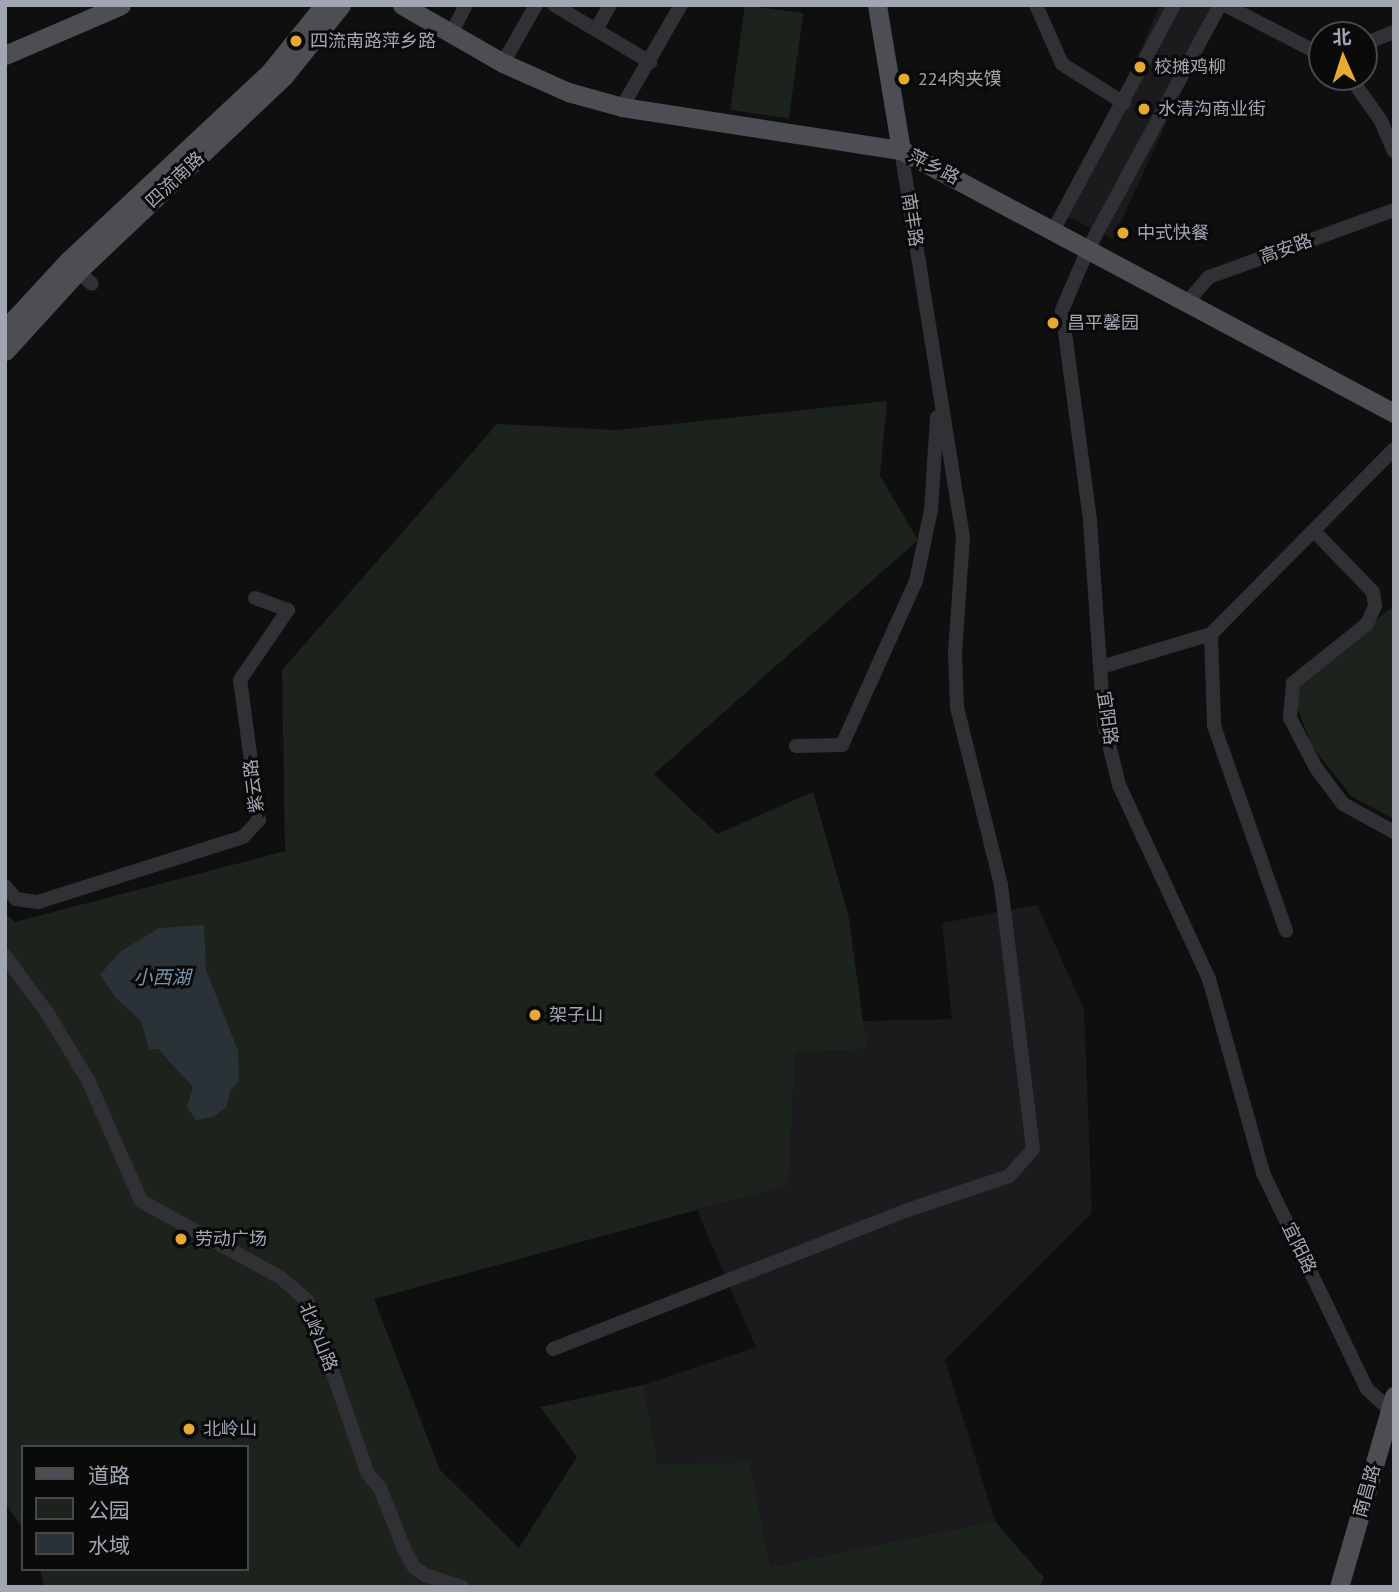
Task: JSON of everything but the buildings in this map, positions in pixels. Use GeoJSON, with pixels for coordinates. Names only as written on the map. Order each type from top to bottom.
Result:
{"type":"FeatureCollection","features":[{"type":"Feature","properties":{"kind":"main road"},"geometry":{"type":"LineString","coordinates":[[5,55],[121,5]]}},
{"type":"Feature","properties":{"kind":"main road","name":"四流南路"},"geometry":{"type":"LineString","coordinates":[[5,351],[270,72],[324,5]]}},
{"type":"Feature","properties":{"kind":"main road","name":"四流南路"},"geometry":{"type":"LineString","coordinates":[[6,327],[79,272],[284,76],[341,5]]}},
{"type":"Feature","properties":{"kind":"main road","name":"萍乡路"},"geometry":{"type":"LineString","coordinates":[[402,5],[503,63],[568,92],[622,107],[901,150],[1089,247],[1394,413]]}},
{"type":"Feature","properties":{"kind":"main road","name":"南丰路"},"geometry":{"type":"LineString","coordinates":[[877,5],[901,150]]}},
{"type":"Feature","properties":{"kind":"main road","name":"南昌路"},"geometry":{"type":"LineString","coordinates":[[1339,1587],[1392,1403]]}},
{"type":"Feature","properties":{"kind":"street"},"geometry":{"type":"LineString","coordinates":[[451,34],[466,5]]}},
{"type":"Feature","properties":{"kind":"street"},"geometry":{"type":"LineString","coordinates":[[503,63],[536,5]]}},
{"type":"Feature","properties":{"kind":"street"},"geometry":{"type":"LineString","coordinates":[[554,5],[650,62]]}},
{"type":"Feature","properties":{"kind":"street"},"geometry":{"type":"LineString","coordinates":[[596,30],[610,5]]}},
{"type":"Feature","properties":{"kind":"street"},"geometry":{"type":"LineString","coordinates":[[622,107],[681,5]]}},
{"type":"Feature","properties":{"kind":"street"},"geometry":{"type":"LineString","coordinates":[[1036,5],[1062,64],[1124,103]]}},
{"type":"Feature","properties":{"kind":"street"},"geometry":{"type":"LineString","coordinates":[[1054,229],[1124,103],[1174,5]]}},
{"type":"Feature","properties":{"kind":"street"},"geometry":{"type":"LineString","coordinates":[[1222,5],[1308,48]]}},
{"type":"Feature","properties":{"kind":"street","name":"宜阳路"},"geometry":{"type":"LineString","coordinates":[[1222,5],[1066,292],[1061,324],[1090,520],[1104,724],[1119,785],[1209,979],[1263,1173],[1367,1389],[1392,1403]]}},
{"type":"Feature","properties":{"kind":"street"},"geometry":{"type":"LineString","coordinates":[[1360,91],[1381,121],[1394,151]]}},
{"type":"Feature","properties":{"kind":"street","name":"南丰路"},"geometry":{"type":"LineString","coordinates":[[901,150],[938,393]]}},
{"type":"Feature","properties":{"kind":"street","name":"高安路"},"geometry":{"type":"LineString","coordinates":[[1188,301],[1209,277],[1394,210]]}},
{"type":"Feature","properties":{"kind":"street"},"geometry":{"type":"LineString","coordinates":[[796,746],[842,745],[916,580],[931,510],[938,393]]}},
{"type":"Feature","properties":{"kind":"street"},"geometry":{"type":"LineString","coordinates":[[553,1349],[905,1211],[1009,1176],[1033,1149],[1000,884],[957,707],[955,652],[963,537],[938,393]]}},
{"type":"Feature","properties":{"kind":"street"},"geometry":{"type":"LineString","coordinates":[[1101,667],[1211,635],[1394,449]]}},
{"type":"Feature","properties":{"kind":"street"},"geometry":{"type":"LineString","coordinates":[[1315,532],[1373,592],[1375,606],[1367,624],[1293,683],[1290,718],[1316,768],[1343,804],[1394,832]]}},
{"type":"Feature","properties":{"kind":"street","name":"紫云路"},"geometry":{"type":"LineString","coordinates":[[5,886],[16,899],[38,902],[243,837],[259,820],[240,680],[288,610],[255,598]]}},
{"type":"Feature","properties":{"kind":"street"},"geometry":{"type":"LineString","coordinates":[[1211,635],[1214,726],[1286,930]]}},
{"type":"Feature","properties":{"kind":"street","name":"北岭山路"},"geometry":{"type":"LineString","coordinates":[[5,956],[48,1014],[88,1080],[141,1201],[280,1277],[308,1301],[368,1474],[380,1488],[405,1551],[414,1567],[425,1575],[462,1587]]}},
{"type":"Feature","properties":{"kind":"shaded area","name":"水清沟商业街"},"geometry":{"type":"Polygon","coordinates":[[[1160,5],[1220,5],[1113,239],[1068,217],[1160,5]]]}},
{"type":"Feature","properties":{"kind":"shaded area"},"geometry":{"type":"Polygon","coordinates":[[[1037,905],[1084,1009],[1092,1213],[945,1360],[995,1521],[770,1567],[750,1462],[658,1464],[643,1385],[756,1347],[697,1210],[787,1185],[795,1053],[866,1049],[863,1021],[952,1019],[942,923],[1037,905]]]}},
{"type":"Feature","properties":{"kind":"green space"},"geometry":{"type":"Polygon","coordinates":[[[745,5],[803,13],[789,118],[730,110],[745,5]]]}},
{"type":"Feature","properties":{"kind":"green space"},"geometry":{"type":"Polygon","coordinates":[[[887,401],[880,476],[918,540],[654,774],[717,834],[813,792],[848,913],[867,1049],[795,1053],[788,1185],[374,1299],[440,1470],[519,1548],[577,1457],[540,1407],[643,1385],[658,1464],[750,1462],[770,1567],[995,1521],[1044,1578],[1039,1587],[44,1587],[40,1571],[248,1571],[248,1445],[21,1445],[21,1526],[5,1503],[5,913],[15,922],[285,851],[282,670],[497,424],[616,430],[887,401]]]}},
{"type":"Feature","properties":{"kind":"green space"},"geometry":{"type":"Polygon","coordinates":[[[1391,608],[1394,616],[1394,819],[1351,796],[1312,746],[1296,705],[1298,684],[1391,608]]]}},
{"type":"Feature","properties":{"kind":"water","name":"小西湖"},"geometry":{"type":"Polygon","coordinates":[[[204,925],[206,970],[238,1051],[239,1080],[230,1091],[227,1106],[213,1117],[196,1120],[187,1107],[193,1087],[158,1049],[149,1049],[141,1021],[117,999],[100,975],[120,952],[159,928],[204,925]]]}},
{"type":"Feature","properties":{"kind":"place","name":"四流南路萍乡路"},"geometry":{"type":"Point","coordinates":[296,41]}},
{"type":"Feature","properties":{"kind":"place","name":"校摊鸡柳"},"geometry":{"type":"Point","coordinates":[1140,67]}},
{"type":"Feature","properties":{"kind":"place","name":"224肉夹馍"},"geometry":{"type":"Point","coordinates":[904,79]}},
{"type":"Feature","properties":{"kind":"place","name":"水清沟商业街"},"geometry":{"type":"Point","coordinates":[1144,109]}},
{"type":"Feature","properties":{"kind":"place","name":"中式快餐"},"geometry":{"type":"Point","coordinates":[1123,233]}},
{"type":"Feature","properties":{"kind":"place","name":"昌平馨园"},"geometry":{"type":"Point","coordinates":[1053,323]}},
{"type":"Feature","properties":{"kind":"place","name":"架子山"},"geometry":{"type":"Point","coordinates":[535,1015]}},
{"type":"Feature","properties":{"kind":"place","name":"劳动广场"},"geometry":{"type":"Point","coordinates":[181,1239]}},
{"type":"Feature","properties":{"kind":"place","name":"北岭山"},"geometry":{"type":"Point","coordinates":[189,1429]}}]}
